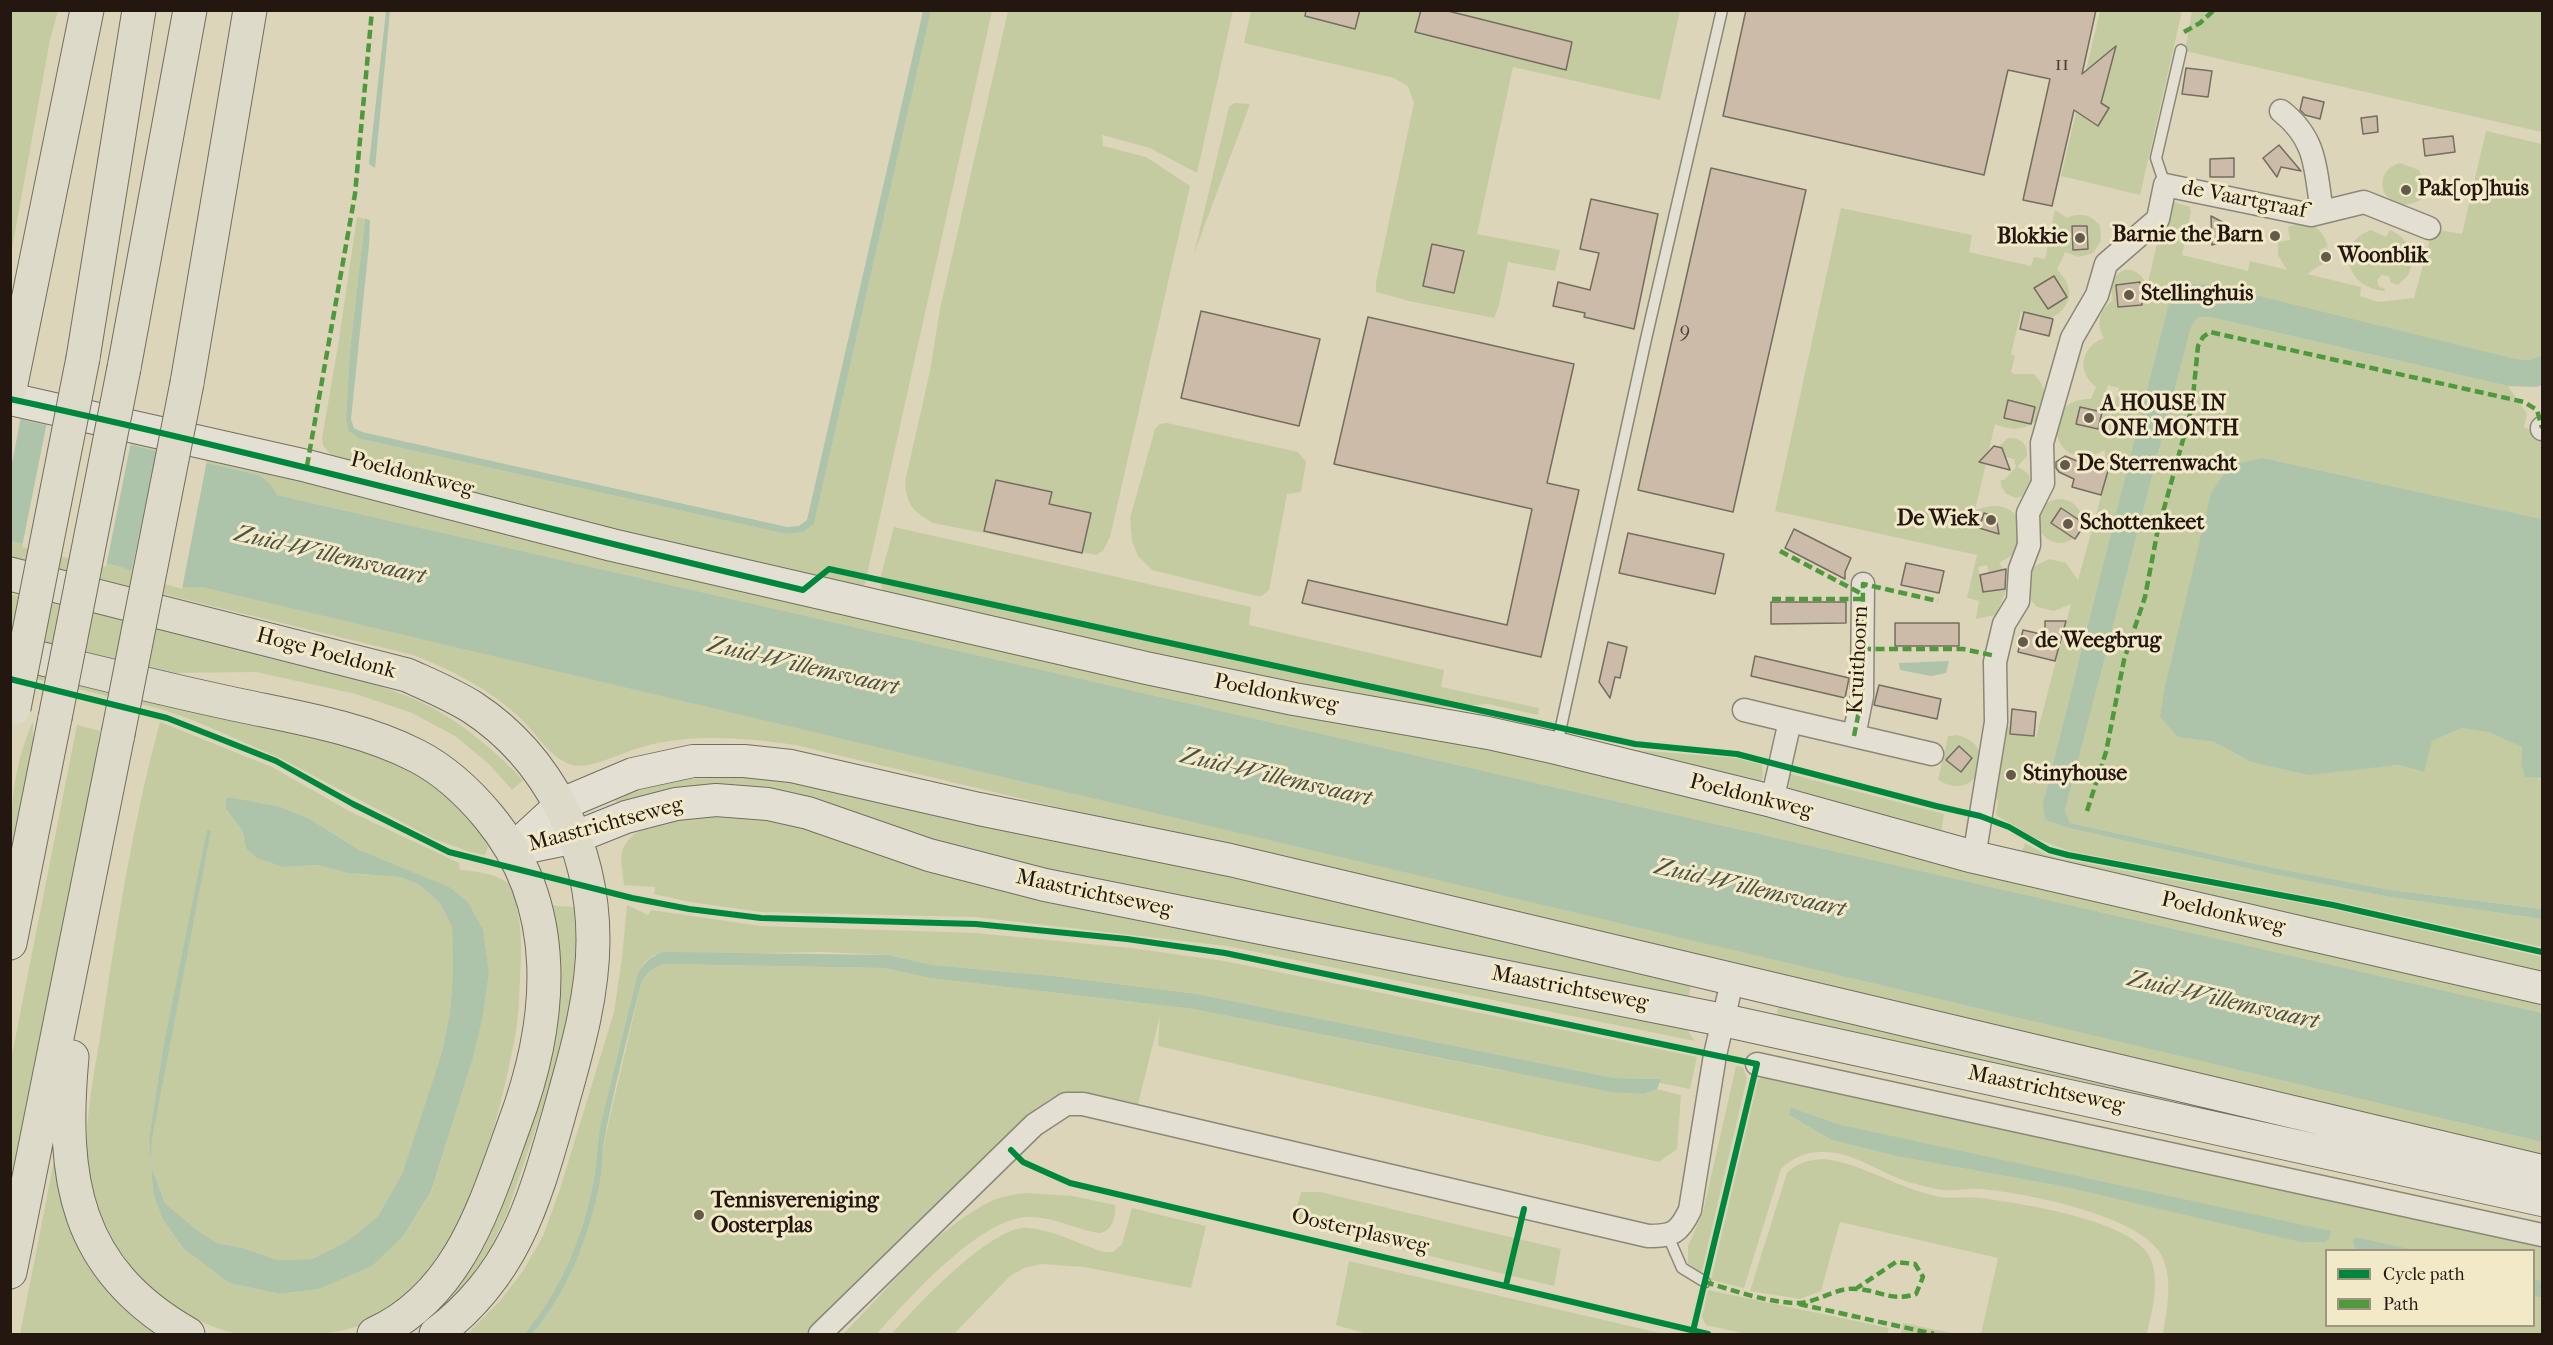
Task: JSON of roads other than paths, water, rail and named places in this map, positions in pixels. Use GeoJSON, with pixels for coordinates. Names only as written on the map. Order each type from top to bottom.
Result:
{"type":"FeatureCollection","features":[{"type":"Feature","properties":{"kind":"highway"},"geometry":{"type":"LineString","coordinates":[[10,389],[87,10]]}},
{"type":"Feature","properties":{"kind":"highway"},"geometry":{"type":"LineString","coordinates":[[12,716],[83,358],[139,10]]}},
{"type":"Feature","properties":{"kind":"highway"},"geometry":{"type":"LineString","coordinates":[[10,942],[124,368],[190,10]]}},
{"type":"Feature","properties":{"kind":"highway"},"geometry":{"type":"LineString","coordinates":[[10,1272],[187,383],[250,10]]}},
{"type":"Feature","properties":{"kind":"highway","name":"Hoge Poeldonk"},"geometry":{"type":"LineString","coordinates":[[10,573],[365,663],[424,682],[473,708],[503,732],[536,767],[562,804],[576,837],[592,913],[592,965],[579,1042],[532,1205],[502,1265],[483,1292],[456,1320],[436,1335]]}},
{"type":"Feature","properties":{"kind":"highway"},"geometry":{"type":"LineString","coordinates":[[10,651],[335,726],[398,747],[438,769],[459,785],[497,826],[512,850],[531,890],[541,934],[544,961],[541,1031],[524,1095],[486,1203],[455,1264],[434,1292],[404,1317],[374,1335]]}},
{"type":"Feature","properties":{"kind":"highway"},"geometry":{"type":"LineString","coordinates":[[87,888],[68,1100],[69,1151],[76,1197],[93,1241],[121,1282],[142,1304],[164,1321],[188,1335]]}},
{"type":"Feature","properties":{"kind":"main road","name":"Poeldonkweg"},"geometry":{"type":"LineString","coordinates":[[10,399],[284,461],[612,545],[1146,668],[1294,699],[1444,725],[1556,748],[1772,801],[1974,857],[2542,988]]}},
{"type":"Feature","properties":{"kind":"main road","name":"Maastrichtseweg"},"geometry":{"type":"LineString","coordinates":[[512,850],[562,804],[616,779],[672,764],[727,760],[791,766],[979,809],[1230,860],[1733,977],[2542,1171]]}},
{"type":"Feature","properties":{"kind":"main road","name":"Maastrichtseweg"},"geometry":{"type":"LineString","coordinates":[[512,850],[576,837],[626,817],[676,804],[716,800],[768,804],[808,813],[929,855],[1045,885],[1723,1020],[2542,1200]]}},
{"type":"Feature","properties":{"kind":"street","name":"de Vaartgraaf"},"geometry":{"type":"LineString","coordinates":[[2281,111],[2306,136],[2312,152],[2322,212]]}},
{"type":"Feature","properties":{"kind":"street","name":"de Vaartgraaf"},"geometry":{"type":"LineString","coordinates":[[1974,857],[1996,722],[1995,662],[2004,624],[2018,601],[2020,569],[2030,545],[2028,513],[2043,483],[2042,443],[2072,338],[2097,295],[2106,264],[2158,219],[2165,185],[2311,215],[2364,202],[2429,228]]}},
{"type":"Feature","properties":{"kind":"street","name":"Kruithoorn"},"geometry":{"type":"LineString","coordinates":[[1854,736],[1862,696],[1863,584]]}},
{"type":"Feature","properties":{"kind":"street","name":"Kruithoorn"},"geometry":{"type":"LineString","coordinates":[[1744,710],[1932,754]]}},
{"type":"Feature","properties":{"kind":"street"},"geometry":{"type":"LineString","coordinates":[[1772,801],[1790,721]]}},
{"type":"Feature","properties":{"kind":"street"},"geometry":{"type":"LineString","coordinates":[[820,1335],[1034,1125],[1066,1104],[1083,1104],[1637,1234],[1668,1236],[1682,1226],[1690,1210],[1723,1020],[1733,977]]}},
{"type":"Feature","properties":{"kind":"street"},"geometry":{"type":"LineString","coordinates":[[1757,1064],[2542,1235]]}},
{"type":"Feature","properties":{"kind":"lane"},"geometry":{"type":"LineString","coordinates":[[1556,748],[1644,347],[1722,10]]}},
{"type":"Feature","properties":{"kind":"lane","name":"de Vaartgraaf"},"geometry":{"type":"LineString","coordinates":[[2165,185],[2156,158],[2181,50]]}},
{"type":"Feature","properties":{"kind":"lane"},"geometry":{"type":"LineString","coordinates":[[1668,1236],[1682,1268],[1704,1282]]}},
{"type":"Feature","properties":{"kind":"water"},"geometry":{"type":"Polygon","coordinates":[[[386,11],[390,11],[375,168],[369,164],[386,11]]]}},
{"type":"Feature","properties":{"kind":"water"},"geometry":{"type":"Polygon","coordinates":[[[923,11],[931,11],[814,524],[803,532],[786,534],[361,439],[349,431],[346,419],[350,350],[365,219],[370,220],[369,245],[351,419],[354,428],[362,432],[787,527],[799,526],[807,520],[923,11]]]}},
{"type":"Feature","properties":{"kind":"water"},"geometry":{"type":"Polygon","coordinates":[[[2193,284],[2214,285],[2515,359],[2530,360],[2542,355],[2542,385],[2536,387],[2508,386],[2210,317],[2198,317],[2191,327],[2065,811],[2070,823],[2274,868],[2391,890],[2542,909],[2542,919],[2390,897],[2272,874],[2069,828],[2045,820],[2043,803],[2168,306],[2175,294],[2193,284]]]}},
{"type":"Feature","properties":{"kind":"water","name":"Zuid-Willemsvaart"},"geometry":{"type":"Polygon","coordinates":[[[11,417],[259,475],[270,483],[277,495],[2542,1013],[2542,1142],[202,587],[185,587],[117,566],[11,541],[11,417]]]}},
{"type":"Feature","properties":{"kind":"water"},"geometry":{"type":"Polygon","coordinates":[[[2263,458],[2542,519],[2542,778],[2525,777],[2521,764],[2522,747],[2489,732],[2462,728],[2432,741],[2424,772],[2398,765],[2309,775],[2251,762],[2214,742],[2178,737],[2160,717],[2211,493],[2230,465],[2263,458]]]}},
{"type":"Feature","properties":{"kind":"water"},"geometry":{"type":"Polygon","coordinates":[[[1949,661],[1946,673],[1931,676],[1900,670],[1899,663],[1949,661]]]}},
{"type":"Feature","properties":{"kind":"water"},"geometry":{"type":"Polygon","coordinates":[[[230,797],[281,807],[310,819],[359,850],[449,887],[468,902],[483,929],[489,973],[483,1017],[473,1058],[431,1192],[404,1235],[372,1266],[319,1289],[280,1294],[229,1283],[184,1249],[163,1220],[153,1193],[151,1166],[165,1203],[198,1231],[217,1243],[243,1248],[277,1260],[312,1259],[346,1242],[378,1216],[402,1174],[442,1052],[450,1012],[453,974],[452,927],[440,903],[418,884],[400,877],[349,873],[318,865],[284,867],[257,858],[246,848],[242,830],[226,809],[226,799],[230,797]]]}},
{"type":"Feature","properties":{"kind":"water"},"geometry":{"type":"Polygon","coordinates":[[[207,830],[211,831],[152,1139],[151,1166],[149,1139],[162,1054],[207,830]]]}},
{"type":"Feature","properties":{"kind":"water"},"geometry":{"type":"Polygon","coordinates":[[[664,952],[888,955],[932,965],[1054,976],[1197,994],[1614,1078],[1661,1079],[1657,1089],[1644,1094],[1612,1092],[1193,1009],[930,978],[884,968],[665,964],[650,971],[641,984],[609,1117],[596,1201],[583,1242],[566,1282],[545,1318],[532,1334],[524,1334],[560,1281],[577,1240],[590,1199],[600,1128],[638,973],[655,955],[664,952]]]}},
{"type":"Feature","properties":{"kind":"water"},"geometry":{"type":"Polygon","coordinates":[[[1790,1107],[1841,1125],[2331,1231],[2329,1239],[2324,1242],[2301,1242],[2066,1187],[1896,1156],[1832,1140],[1789,1115],[1790,1107]]]}},
{"type":"Feature","properties":{"kind":"water"},"geometry":{"type":"Polygon","coordinates":[[[2356,1237],[2410,1249],[2357,1249],[2353,1240],[2356,1237]]]}},
{"type":"Feature","properties":{"kind":"water"},"geometry":{"type":"Polygon","coordinates":[[[2535,1279],[2542,1281],[2542,1298],[2535,1296],[2535,1279]]]}},
{"type":"Feature","properties":{"kind":"place","name":"Pak[op]huis"},"geometry":{"type":"Point","coordinates":[2406,190]}},
{"type":"Feature","properties":{"kind":"place","name":"Barnie the Barn"},"geometry":{"type":"Point","coordinates":[2275,236]}},
{"type":"Feature","properties":{"kind":"place","name":"Blokkie"},"geometry":{"type":"Point","coordinates":[2080,238]}},
{"type":"Feature","properties":{"kind":"place","name":"Woonblik"},"geometry":{"type":"Point","coordinates":[2326,257]}},
{"type":"Feature","properties":{"kind":"place","name":"Stellinghuis"},"geometry":{"type":"Point","coordinates":[2129,295]}},
{"type":"Feature","properties":{"kind":"place","name":"A HOUSE IN ONE MONTH"},"geometry":{"type":"Point","coordinates":[2089,418]}},
{"type":"Feature","properties":{"kind":"place","name":"De Sterrenwacht"},"geometry":{"type":"Point","coordinates":[2065,465]}},
{"type":"Feature","properties":{"kind":"place","name":"De Wiek"},"geometry":{"type":"Point","coordinates":[1991,520]}},
{"type":"Feature","properties":{"kind":"place","name":"Schottenkeet"},"geometry":{"type":"Point","coordinates":[2068,524]}},
{"type":"Feature","properties":{"kind":"place","name":"de Weegbrug"},"geometry":{"type":"Point","coordinates":[2023,642]}},
{"type":"Feature","properties":{"kind":"place","name":"Stinyhouse"},"geometry":{"type":"Point","coordinates":[2011,775]}},
{"type":"Feature","properties":{"kind":"place","name":"Tennisvereniging Oosterplas"},"geometry":{"type":"Point","coordinates":[699,1215]}}]}
